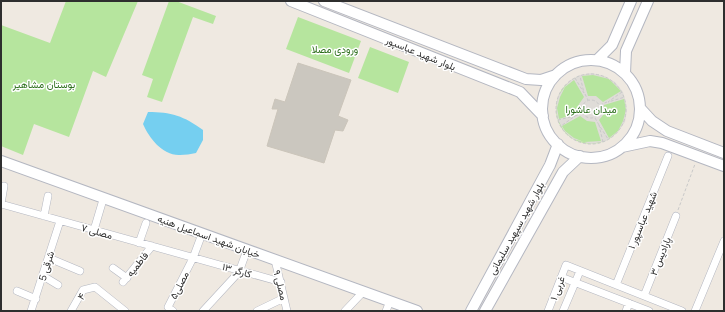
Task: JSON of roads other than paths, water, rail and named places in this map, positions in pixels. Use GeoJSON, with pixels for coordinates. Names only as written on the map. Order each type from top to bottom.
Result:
{"type":"FeatureCollection","features":[{"type":"Feature","properties":{"kind":"main road","name":"بلوار شهید عباسپور"},"geometry":{"type":"LineString","coordinates":[[291,1],[520,92],[543,116]]}},
{"type":"Feature","properties":{"kind":"main road","name":"بلوار شهید عباسپور"},"geometry":{"type":"LineString","coordinates":[[324,1],[526,79],[541,80],[556,75]]}},
{"type":"Feature","properties":{"kind":"main road"},"geometry":{"type":"LineString","coordinates":[[597,60],[612,45],[630,1]]}},
{"type":"Feature","properties":{"kind":"main road"},"geometry":{"type":"LineString","coordinates":[[625,73],[626,51],[648,1]]}},
{"type":"Feature","properties":{"kind":"main road"},"geometry":{"type":"LineString","coordinates":[[622,147],[631,138],[637,126],[640,108],[636,89],[625,73],[609,63],[597,60],[584,60],[572,64],[556,75],[544,97],[543,116],[547,129],[558,144],[568,152],[592,158],[605,156],[622,147],[650,141],[662,143],[724,166]]}},
{"type":"Feature","properties":{"kind":"main road"},"geometry":{"type":"LineString","coordinates":[[640,108],[652,121],[667,131],[724,153]]}},
{"type":"Feature","properties":{"kind":"main road","name":"بلوار شهید سپهبد سلیمانی"},"geometry":{"type":"LineString","coordinates":[[471,311],[550,165],[558,144]]}},
{"type":"Feature","properties":{"kind":"main road","name":"بلوار شهید سپهبد سلیمانی"},"geometry":{"type":"LineString","coordinates":[[485,311],[563,172],[580,156]]}},
{"type":"Feature","properties":{"kind":"main road","name":"خیابان شهید اسماعیل هنیه"},"geometry":{"type":"LineString","coordinates":[[1,161],[417,311]]}},
{"type":"Feature","properties":{"kind":"street","name":"شهید عباسپور ۱"},"geometry":{"type":"LineString","coordinates":[[616,285],[668,156]]}},
{"type":"Feature","properties":{"kind":"street"},"geometry":{"type":"LineString","coordinates":[[1,204],[4,186]]}},
{"type":"Feature","properties":{"kind":"street"},"geometry":{"type":"LineString","coordinates":[[44,216],[48,196]]}},
{"type":"Feature","properties":{"kind":"street"},"geometry":{"type":"LineString","coordinates":[[94,230],[102,203]]}},
{"type":"Feature","properties":{"kind":"street","name":"مصلی ۷"},"geometry":{"type":"LineString","coordinates":[[1,204],[193,258]]}},
{"type":"Feature","properties":{"kind":"street","name":"پارادیس ۳"},"geometry":{"type":"LineString","coordinates":[[644,296],[676,216]]}},
{"type":"Feature","properties":{"kind":"street","name":"شرقی 5"},"geometry":{"type":"LineString","coordinates":[[31,311],[60,221]]}},
{"type":"Feature","properties":{"kind":"street"},"geometry":{"type":"LineString","coordinates":[[139,243],[146,223]]}},
{"type":"Feature","properties":{"kind":"street"},"geometry":{"type":"LineString","coordinates":[[193,258],[202,234]]}},
{"type":"Feature","properties":{"kind":"street"},"geometry":{"type":"LineString","coordinates":[[695,311],[724,241]]}},
{"type":"Feature","properties":{"kind":"street","name":"فاطمیه"},"geometry":{"type":"LineString","coordinates":[[113,268],[125,280],[152,246]]}},
{"type":"Feature","properties":{"kind":"street"},"geometry":{"type":"LineString","coordinates":[[203,311],[239,272],[247,250]]}},
{"type":"Feature","properties":{"kind":"street"},"geometry":{"type":"LineString","coordinates":[[49,258],[80,271]]}},
{"type":"Feature","properties":{"kind":"street","name":"کارگر ۱۳"},"geometry":{"type":"LineString","coordinates":[[193,258],[239,272],[280,282]]}},
{"type":"Feature","properties":{"kind":"street","name":"مصلی۵"},"geometry":{"type":"LineString","coordinates":[[173,311],[168,307],[193,258]]}},
{"type":"Feature","properties":{"kind":"street","name":"مصلی ۹"},"geometry":{"type":"LineString","coordinates":[[275,260],[287,311]]}},
{"type":"Feature","properties":{"kind":"street","name":"۱ غربی"},"geometry":{"type":"LineString","coordinates":[[548,311],[566,265],[580,271],[563,311]]}},
{"type":"Feature","properties":{"kind":"street"},"geometry":{"type":"LineString","coordinates":[[580,271],[682,311]]}},
{"type":"Feature","properties":{"kind":"street"},"geometry":{"type":"LineString","coordinates":[[43,276],[58,285]]}},
{"type":"Feature","properties":{"kind":"street"},"geometry":{"type":"LineString","coordinates":[[561,277],[648,311]]}},
{"type":"Feature","properties":{"kind":"street","name":"۴"},"geometry":{"type":"LineString","coordinates":[[71,311],[83,290],[95,287],[125,311]]}},
{"type":"Feature","properties":{"kind":"street"},"geometry":{"type":"LineString","coordinates":[[17,291],[36,299]]}},
{"type":"Feature","properties":{"kind":"street"},"geometry":{"type":"LineString","coordinates":[[345,311],[363,292]]}},
{"type":"Feature","properties":{"kind":"street"},"geometry":{"type":"LineString","coordinates":[[257,311],[284,298]]}},
{"type":"Feature","properties":{"kind":"street"},"geometry":{"type":"LineString","coordinates":[[386,311],[390,301]]}},
{"type":"Feature","properties":{"kind":"street"},"geometry":{"type":"LineString","coordinates":[[626,311],[629,303]]}},
{"type":"Feature","properties":{"kind":"water"},"geometry":{"type":"Polygon","coordinates":[[[148,112],[177,116],[190,121],[203,130],[203,140],[196,153],[174,155],[168,153],[157,145],[143,124],[148,112]]]}},
{"type":"Feature","properties":{"kind":"park label","name":"ورودی مصلا"},"geometry":{"type":"Point","coordinates":[335,49]}},
{"type":"Feature","properties":{"kind":"park label","name":"بوستان مشاهیر"},"geometry":{"type":"Point","coordinates":[44,84]}},
{"type":"Feature","properties":{"kind":"park label","name":"میدان عاشورا"},"geometry":{"type":"Point","coordinates":[591,109]}}]}
